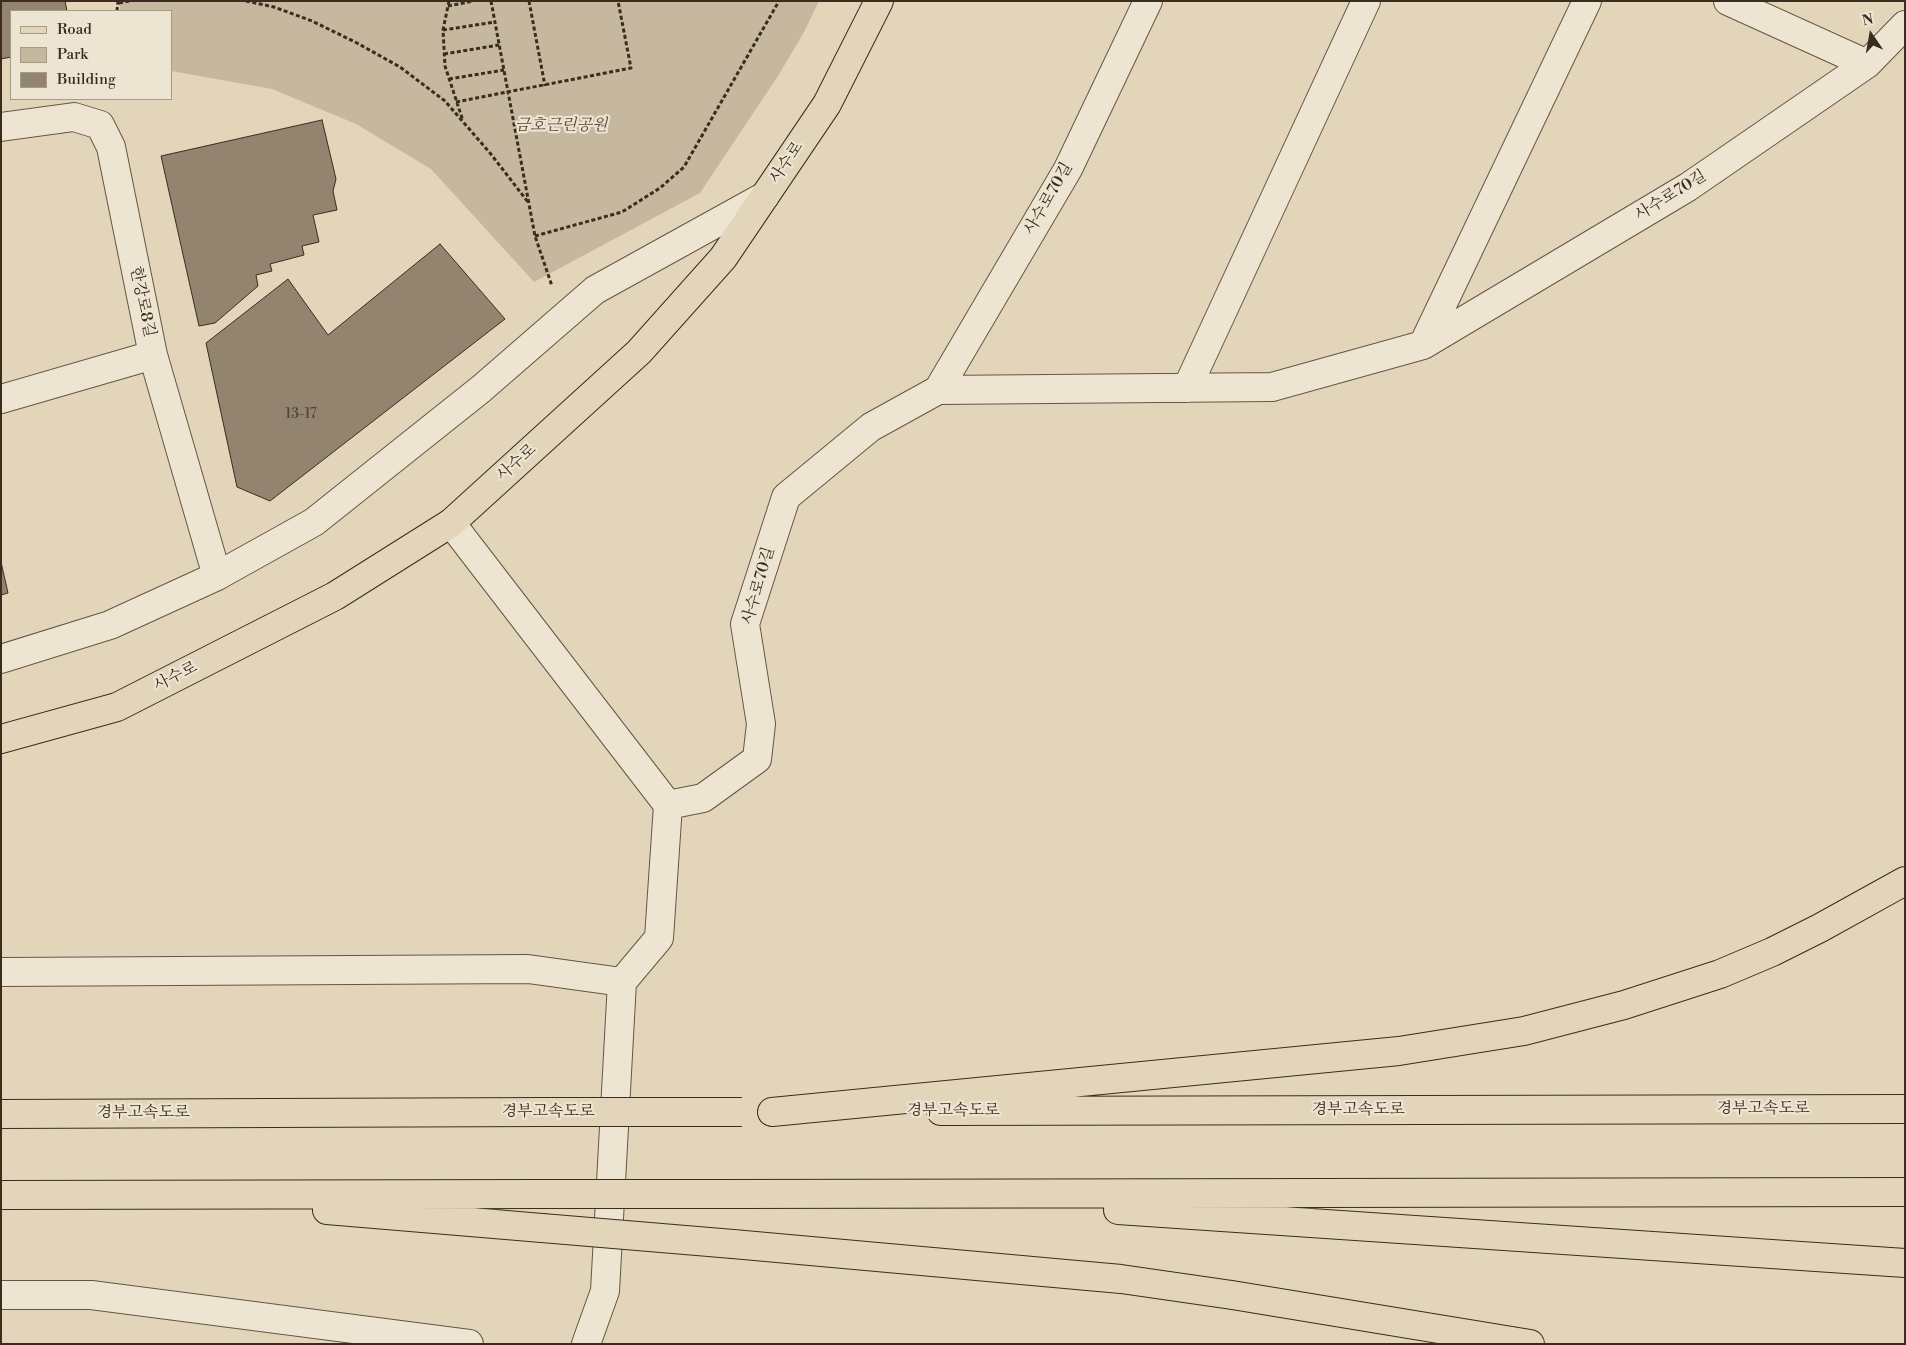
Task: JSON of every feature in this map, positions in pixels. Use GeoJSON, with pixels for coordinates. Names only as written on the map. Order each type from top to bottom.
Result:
{"type":"FeatureCollection","features":[{"type":"Feature","properties":{"kind":"main road","name":"사수로"},"geometry":{"type":"LineString","coordinates":[[1,739],[117,707],[335,596],[451,523],[639,352],[723,258],[827,104],[879,1]]}},
{"type":"Feature","properties":{"kind":"main road"},"geometry":{"type":"LineString","coordinates":[[772,1112],[1399,1051],[1524,1031],[1624,1005],[1720,974],[1772,952],[1820,928],[1905,881]]}},
{"type":"Feature","properties":{"kind":"main road","name":"경부고속도로"},"geometry":{"type":"LineString","coordinates":[[1,1114],[1905,1109]]}},
{"type":"Feature","properties":{"kind":"main road"},"geometry":{"type":"LineString","coordinates":[[1,1195],[1905,1192]]}},
{"type":"Feature","properties":{"kind":"main road"},"geometry":{"type":"LineString","coordinates":[[869,1193],[1905,1263]]}},
{"type":"Feature","properties":{"kind":"main road"},"geometry":{"type":"LineString","coordinates":[[139,1194],[1121,1279],[1241,1296],[1530,1344]]}},
{"type":"Feature","properties":{"kind":"street","name":"사수로70길"},"geometry":{"type":"LineString","coordinates":[[938,390],[1068,169],[1148,1]]}},
{"type":"Feature","properties":{"kind":"street"},"geometry":{"type":"LineString","coordinates":[[1187,388],[1366,1]]}},
{"type":"Feature","properties":{"kind":"street"},"geometry":{"type":"LineString","coordinates":[[1423,345],[1587,1]]}},
{"type":"Feature","properties":{"kind":"street"},"geometry":{"type":"LineString","coordinates":[[1728,1],[1867,64]]}},
{"type":"Feature","properties":{"kind":"street","name":"사수로70길"},"geometry":{"type":"LineString","coordinates":[[668,805],[703,798],[757,759],[761,724],[745,624],[786,497],[871,427],[938,390],[1272,387],[1423,345],[1688,187],[1867,64],[1905,25]]}},
{"type":"Feature","properties":{"kind":"street","name":"한강로8길"},"geometry":{"type":"LineString","coordinates":[[1,127],[74,117],[100,125],[111,148],[153,355],[217,576]]}},
{"type":"Feature","properties":{"kind":"street"},"geometry":{"type":"LineString","coordinates":[[1,659],[110,625],[217,576],[314,522],[481,389],[595,290],[765,196]]}},
{"type":"Feature","properties":{"kind":"street"},"geometry":{"type":"LineString","coordinates":[[1,399],[153,355]]}},
{"type":"Feature","properties":{"kind":"street"},"geometry":{"type":"LineString","coordinates":[[451,523],[668,805],[660,938],[622,982],[605,1292],[586,1344]]}},
{"type":"Feature","properties":{"kind":"street"},"geometry":{"type":"LineString","coordinates":[[1,972],[528,969],[622,982]]}},
{"type":"Feature","properties":{"kind":"street"},"geometry":{"type":"LineString","coordinates":[[1,1295],[91,1295],[469,1344]]}},
{"type":"Feature","properties":{"kind":"path"},"geometry":{"type":"LineString","coordinates":[[118,2],[129,1]]}},
{"type":"Feature","properties":{"kind":"path"},"geometry":{"type":"LineString","coordinates":[[246,1],[274,7],[312,21],[366,47],[400,67],[437,96],[464,124],[528,202]]}},
{"type":"Feature","properties":{"kind":"path"},"geometry":{"type":"LineString","coordinates":[[464,124],[448,79],[443,30],[448,3],[473,1]]}},
{"type":"Feature","properties":{"kind":"path"},"geometry":{"type":"LineString","coordinates":[[491,1],[535,236],[553,289]]}},
{"type":"Feature","properties":{"kind":"path"},"geometry":{"type":"LineString","coordinates":[[528,1],[545,86]]}},
{"type":"Feature","properties":{"kind":"path"},"geometry":{"type":"LineString","coordinates":[[456,102],[632,68],[618,1]]}},
{"type":"Feature","properties":{"kind":"path"},"geometry":{"type":"LineString","coordinates":[[535,236],[622,212],[660,188],[684,167],[778,1]]}},
{"type":"Feature","properties":{"kind":"path"},"geometry":{"type":"LineString","coordinates":[[443,30],[495,22]]}},
{"type":"Feature","properties":{"kind":"path"},"geometry":{"type":"LineString","coordinates":[[444,54],[499,45]]}},
{"type":"Feature","properties":{"kind":"path"},"geometry":{"type":"LineString","coordinates":[[448,79],[504,70]]}},
{"type":"Feature","properties":{"kind":"green space","name":"금호근린공원"},"geometry":{"type":"Polygon","coordinates":[[[118,1],[819,1],[804,32],[778,76],[700,193],[534,282],[431,169],[356,124],[272,89],[172,71],[172,10],[121,10],[118,1]]]}},
{"type":"Feature","properties":{"kind":"building"},"geometry":{"type":"Polygon","coordinates":[[[1,1],[65,1],[67,10],[10,10],[10,57],[1,59],[1,1]]]}},
{"type":"Feature","properties":{"kind":"building"},"geometry":{"type":"Polygon","coordinates":[[[322,120],[336,179],[333,191],[337,210],[313,215],[319,242],[302,246],[304,255],[270,264],[272,271],[256,275],[258,286],[215,323],[199,326],[161,156],[322,120]]]}},
{"type":"Feature","properties":{"kind":"building"},"geometry":{"type":"Polygon","coordinates":[[[440,244],[505,319],[270,501],[237,487],[206,343],[288,279],[328,335],[440,244]]]}},
{"type":"Feature","properties":{"kind":"building"},"geometry":{"type":"Polygon","coordinates":[[[1,562],[8,593],[1,595],[1,562]]]}}]}
